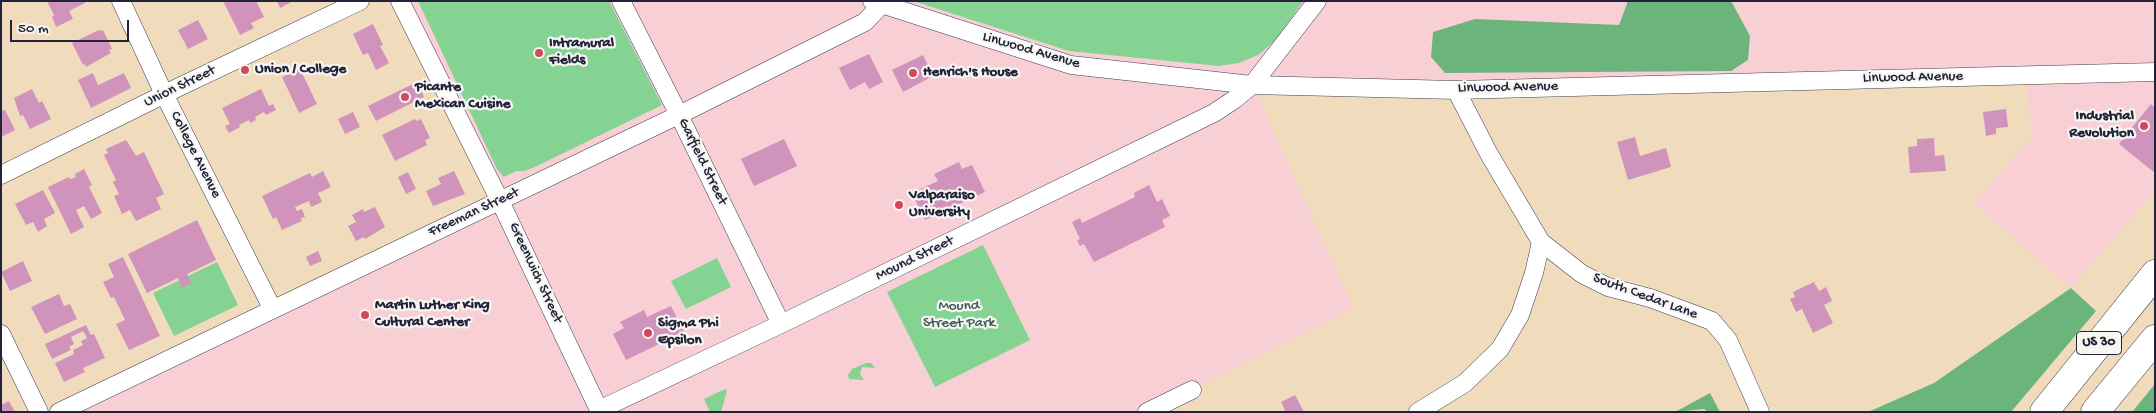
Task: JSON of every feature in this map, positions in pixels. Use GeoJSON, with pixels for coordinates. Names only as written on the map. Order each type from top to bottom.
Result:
{"type":"FeatureCollection","features":[{"type":"Feature","properties":{"kind":"highway","name":"US 30"},"geometry":{"type":"LineString","coordinates":[[2044,412],[2155,274]]}},
{"type":"Feature","properties":{"kind":"highway","name":"US 30"},"geometry":{"type":"LineString","coordinates":[[2096,412],[2155,339]]}},
{"type":"Feature","properties":{"kind":"street","name":"College Avenue"},"geometry":{"type":"LineString","coordinates":[[121,1],[164,94],[272,308]]}},
{"type":"Feature","properties":{"kind":"street","name":"Union Street"},"geometry":{"type":"LineString","coordinates":[[1,175],[164,94],[360,1]]}},
{"type":"Feature","properties":{"kind":"street","name":"Greenwich Street"},"geometry":{"type":"LineString","coordinates":[[400,1],[500,201],[600,411]]}},
{"type":"Feature","properties":{"kind":"street","name":"Garfield Street"},"geometry":{"type":"LineString","coordinates":[[621,1],[781,324]]}},
{"type":"Feature","properties":{"kind":"street","name":"Mound Street"},"geometry":{"type":"LineString","coordinates":[[600,411],[1214,113],[1236,99],[1252,85],[1317,1]]}},
{"type":"Feature","properties":{"kind":"street","name":"Freeman Street"},"geometry":{"type":"LineString","coordinates":[[59,412],[272,308],[679,115],[865,22],[877,3]]}},
{"type":"Feature","properties":{"kind":"street","name":"Linwood Avenue"},"geometry":{"type":"LineString","coordinates":[[877,3],[1070,66],[1252,85],[1456,90],[2155,72]]}},
{"type":"Feature","properties":{"kind":"street","name":"South Cedar Lane"},"geometry":{"type":"LineString","coordinates":[[1456,90],[1489,154],[1541,242],[1582,274],[1608,287],[1659,301],[1712,321],[1728,340],[1760,412]]}},
{"type":"Feature","properties":{"kind":"street"},"geometry":{"type":"LineString","coordinates":[[1418,412],[1465,383],[1500,349],[1520,315],[1534,273],[1541,242]]}},
{"type":"Feature","properties":{"kind":"street"},"geometry":{"type":"LineString","coordinates":[[1,334],[39,412]]}},
{"type":"Feature","properties":{"kind":"street"},"geometry":{"type":"LineString","coordinates":[[1147,412],[1192,390]]}},
{"type":"Feature","properties":{"kind":"shaded area","name":"Valparaiso University"},"geometry":{"type":"Polygon","coordinates":[[[400,1],[2155,1],[2155,72],[1253,86],[1354,309],[1147,412],[59,412],[500,201],[400,1]]]}},
{"type":"Feature","properties":{"kind":"shaded area"},"geometry":{"type":"Polygon","coordinates":[[[2155,80],[2155,190],[2071,288],[1974,203],[2032,137],[2027,86],[2155,80]]]}},
{"type":"Feature","properties":{"kind":"green space","name":"Intramural Fields"},"geometry":{"type":"Polygon","coordinates":[[[418,1],[609,1],[662,105],[537,166],[525,171],[516,171],[504,177],[497,169],[418,1]]]}},
{"type":"Feature","properties":{"kind":"green space"},"geometry":{"type":"Polygon","coordinates":[[[913,1],[1303,1],[1276,40],[1258,55],[1239,63],[1219,66],[1069,51],[913,1]]]}},
{"type":"Feature","properties":{"kind":"green space"},"geometry":{"type":"Polygon","coordinates":[[[1628,1],[1731,1],[1750,36],[1748,60],[1731,71],[1445,73],[1431,57],[1433,32],[1475,19],[1619,25],[1628,1]]]}},
{"type":"Feature","properties":{"kind":"green space","name":"Mound Street Park"},"geometry":{"type":"Polygon","coordinates":[[[983,245],[1030,340],[935,387],[887,292],[983,245]]]}},
{"type":"Feature","properties":{"kind":"green space"},"geometry":{"type":"Polygon","coordinates":[[[717,258],[731,287],[686,309],[671,281],[717,258]]]}},
{"type":"Feature","properties":{"kind":"green space"},"geometry":{"type":"Polygon","coordinates":[[[217,262],[238,305],[174,336],[153,293],[217,262]]]}},
{"type":"Feature","properties":{"kind":"green space"},"geometry":{"type":"Polygon","coordinates":[[[2071,288],[2096,311],[2011,412],[1868,412],[1934,383],[2071,288]]]}},
{"type":"Feature","properties":{"kind":"green space"},"geometry":{"type":"Polygon","coordinates":[[[866,363],[871,363],[875,368],[862,367],[860,374],[864,380],[849,379],[848,375],[852,369],[866,363]]]}},
{"type":"Feature","properties":{"kind":"green space"},"geometry":{"type":"Polygon","coordinates":[[[2155,384],[2155,412],[2132,412],[2155,384]]]}},
{"type":"Feature","properties":{"kind":"green space"},"geometry":{"type":"Polygon","coordinates":[[[725,389],[727,391],[721,412],[710,412],[704,399],[725,389]]]}},
{"type":"Feature","properties":{"kind":"green space"},"geometry":{"type":"Polygon","coordinates":[[[1710,393],[1720,412],[1708,412],[1704,409],[1675,412],[1710,393]]]}},
{"type":"Feature","properties":{"kind":"building"},"geometry":{"type":"Polygon","coordinates":[[[47,1],[84,1],[85,3],[69,11],[73,19],[56,27],[52,17],[54,15],[47,1]]]}},
{"type":"Feature","properties":{"kind":"building"},"geometry":{"type":"Polygon","coordinates":[[[223,1],[256,1],[264,17],[251,23],[254,28],[240,35],[223,1]]]}},
{"type":"Feature","properties":{"kind":"building"},"geometry":{"type":"Polygon","coordinates":[[[277,1],[293,1],[280,8],[277,1]]]}},
{"type":"Feature","properties":{"kind":"building"},"geometry":{"type":"Polygon","coordinates":[[[198,20],[208,39],[188,49],[178,30],[198,20]]]}},
{"type":"Feature","properties":{"kind":"building"},"geometry":{"type":"Polygon","coordinates":[[[373,24],[383,45],[380,46],[389,63],[376,70],[368,53],[363,55],[353,34],[373,24]]]}},
{"type":"Feature","properties":{"kind":"building"},"geometry":{"type":"Polygon","coordinates":[[[99,30],[103,30],[112,49],[109,50],[111,53],[86,67],[85,64],[83,65],[72,43],[99,30]]]}},
{"type":"Feature","properties":{"kind":"building"},"geometry":{"type":"Polygon","coordinates":[[[869,54],[883,82],[869,89],[865,82],[850,90],[839,68],[869,54]]]}},
{"type":"Feature","properties":{"kind":"building","name":"Henrich's House"},"geometry":{"type":"Polygon","coordinates":[[[923,55],[933,76],[903,92],[892,70],[923,55]]]}},
{"type":"Feature","properties":{"kind":"building"},"geometry":{"type":"Polygon","coordinates":[[[300,69],[317,104],[299,113],[282,77],[300,69]]]}},
{"type":"Feature","properties":{"kind":"building"},"geometry":{"type":"Polygon","coordinates":[[[93,73],[98,85],[124,73],[131,88],[91,108],[78,80],[93,73]]]}},
{"type":"Feature","properties":{"kind":"building"},"geometry":{"type":"Polygon","coordinates":[[[417,82],[424,97],[376,121],[368,106],[417,82]]]}},
{"type":"Feature","properties":{"kind":"building"},"geometry":{"type":"Polygon","coordinates":[[[32,89],[39,103],[42,101],[51,119],[30,129],[23,115],[20,116],[14,98],[32,89]]]}},
{"type":"Feature","properties":{"kind":"building"},"geometry":{"type":"Polygon","coordinates":[[[261,89],[269,106],[273,104],[276,110],[266,115],[264,112],[255,117],[256,120],[250,123],[249,120],[229,133],[225,126],[230,124],[222,108],[261,89]]]}},
{"type":"Feature","properties":{"kind":"building","name":"Industrial Revolution"},"geometry":{"type":"Polygon","coordinates":[[[2151,104],[2155,108],[2155,173],[2119,144],[2151,104]]]}},
{"type":"Feature","properties":{"kind":"building"},"geometry":{"type":"Polygon","coordinates":[[[2006,109],[2008,127],[1996,128],[1996,134],[1986,136],[1983,112],[2006,109]]]}},
{"type":"Feature","properties":{"kind":"building"},"geometry":{"type":"Polygon","coordinates":[[[5,110],[15,130],[1,137],[1,111],[5,110]]]}},
{"type":"Feature","properties":{"kind":"building"},"geometry":{"type":"Polygon","coordinates":[[[353,112],[360,127],[345,134],[338,119],[353,112]]]}},
{"type":"Feature","properties":{"kind":"building"},"geometry":{"type":"Polygon","coordinates":[[[415,119],[417,121],[421,119],[430,138],[425,140],[427,145],[395,161],[382,135],[415,119]]]}},
{"type":"Feature","properties":{"kind":"building"},"geometry":{"type":"Polygon","coordinates":[[[1635,137],[1640,156],[1666,148],[1671,167],[1628,180],[1617,142],[1635,137]]]}},
{"type":"Feature","properties":{"kind":"building"},"geometry":{"type":"Polygon","coordinates":[[[1934,138],[1935,156],[1944,155],[1946,171],[1910,173],[1908,147],[1917,146],[1917,139],[1934,138]]]}},
{"type":"Feature","properties":{"kind":"building"},"geometry":{"type":"Polygon","coordinates":[[[784,139],[797,166],[754,186],[741,159],[784,139]]]}},
{"type":"Feature","properties":{"kind":"building"},"geometry":{"type":"Polygon","coordinates":[[[126,140],[136,156],[144,152],[164,194],[156,198],[161,209],[136,221],[130,210],[122,214],[114,196],[119,194],[113,182],[116,180],[104,155],[108,153],[106,149],[126,140]]]}},
{"type":"Feature","properties":{"kind":"building"},"geometry":{"type":"Polygon","coordinates":[[[959,162],[962,169],[972,165],[985,192],[925,220],[912,193],[938,181],[934,174],[959,162]]]}},
{"type":"Feature","properties":{"kind":"building"},"geometry":{"type":"Polygon","coordinates":[[[84,169],[92,185],[89,187],[102,213],[91,219],[84,206],[76,210],[84,227],[71,234],[48,187],[69,177],[70,179],[76,177],[75,174],[84,169]]]}},
{"type":"Feature","properties":{"kind":"building"},"geometry":{"type":"Polygon","coordinates":[[[323,171],[331,187],[318,193],[322,202],[311,207],[309,201],[295,207],[297,211],[302,209],[305,217],[301,218],[302,221],[282,230],[276,217],[273,219],[262,196],[310,173],[312,177],[323,171]]]}},
{"type":"Feature","properties":{"kind":"building"},"geometry":{"type":"Polygon","coordinates":[[[454,171],[465,194],[433,206],[426,191],[441,184],[438,178],[454,171]]]}},
{"type":"Feature","properties":{"kind":"building"},"geometry":{"type":"Polygon","coordinates":[[[408,172],[416,189],[406,194],[398,177],[408,172]]]}},
{"type":"Feature","properties":{"kind":"building"},"geometry":{"type":"Polygon","coordinates":[[[1149,185],[1157,202],[1162,199],[1170,216],[1162,220],[1165,227],[1094,262],[1084,244],[1080,246],[1077,240],[1080,239],[1072,222],[1080,218],[1082,223],[1135,197],[1134,193],[1149,185]]]}},
{"type":"Feature","properties":{"kind":"building"},"geometry":{"type":"Polygon","coordinates":[[[43,190],[55,213],[44,219],[47,226],[38,232],[33,222],[26,225],[15,204],[43,190]]]}},
{"type":"Feature","properties":{"kind":"building"},"geometry":{"type":"Polygon","coordinates":[[[375,207],[385,227],[365,239],[364,237],[356,241],[348,226],[356,222],[352,215],[363,209],[364,212],[375,207]]]}},
{"type":"Feature","properties":{"kind":"building"},"geometry":{"type":"Polygon","coordinates":[[[197,220],[216,260],[187,274],[191,283],[182,288],[178,278],[147,293],[128,254],[197,220]]]}},
{"type":"Feature","properties":{"kind":"building"},"geometry":{"type":"Polygon","coordinates":[[[318,251],[322,261],[310,266],[306,257],[318,251]]]}},
{"type":"Feature","properties":{"kind":"building"},"geometry":{"type":"Polygon","coordinates":[[[123,257],[160,336],[129,350],[116,324],[125,320],[114,297],[111,298],[103,282],[114,277],[108,264],[123,257]]]}},
{"type":"Feature","properties":{"kind":"building"},"geometry":{"type":"Polygon","coordinates":[[[23,261],[32,281],[10,291],[1,272],[23,261]]]}},
{"type":"Feature","properties":{"kind":"building"},"geometry":{"type":"Polygon","coordinates":[[[1814,282],[1819,291],[1826,287],[1832,301],[1824,305],[1833,323],[1813,333],[1802,309],[1796,312],[1790,299],[1795,297],[1793,292],[1814,282]]]}},
{"type":"Feature","properties":{"kind":"building"},"geometry":{"type":"Polygon","coordinates":[[[59,294],[64,306],[70,304],[77,319],[45,334],[31,307],[59,294]]]}},
{"type":"Feature","properties":{"kind":"building","name":"Sigma Phi Epsilon"},"geometry":{"type":"Polygon","coordinates":[[[671,306],[684,332],[626,360],[613,334],[624,328],[620,322],[644,310],[647,317],[671,306]]]}},
{"type":"Feature","properties":{"kind":"building"},"geometry":{"type":"Polygon","coordinates":[[[86,325],[91,335],[94,334],[105,358],[83,368],[85,372],[64,382],[55,363],[74,354],[73,350],[83,345],[81,341],[87,338],[83,331],[71,337],[74,344],[69,347],[71,350],[52,359],[45,344],[86,325]]]}},
{"type":"Feature","properties":{"kind":"building"},"geometry":{"type":"Polygon","coordinates":[[[1295,395],[1304,412],[1286,412],[1281,402],[1295,395]]]}},
{"type":"Feature","properties":{"kind":"building"},"geometry":{"type":"Polygon","coordinates":[[[9,401],[15,412],[1,412],[1,405],[9,401]]]}},
{"type":"Feature","properties":{"kind":"place","name":"Intramural Fields"},"geometry":{"type":"Point","coordinates":[539,53]}},
{"type":"Feature","properties":{"kind":"place","name":"Union / College"},"geometry":{"type":"Point","coordinates":[245,70]}},
{"type":"Feature","properties":{"kind":"place","name":"Henrich's House"},"geometry":{"type":"Point","coordinates":[913,73]}},
{"type":"Feature","properties":{"kind":"place","name":"Picante Mexican Cuisine"},"geometry":{"type":"Point","coordinates":[405,97]}},
{"type":"Feature","properties":{"kind":"place","name":"Industrial Revolution"},"geometry":{"type":"Point","coordinates":[2144,126]}},
{"type":"Feature","properties":{"kind":"place","name":"Valparaiso University"},"geometry":{"type":"Point","coordinates":[899,205]}},
{"type":"Feature","properties":{"kind":"place","name":"Martin Luther King Cultural Center"},"geometry":{"type":"Point","coordinates":[365,315]}},
{"type":"Feature","properties":{"kind":"place","name":"Sigma Phi Epsilon"},"geometry":{"type":"Point","coordinates":[648,333]}}]}
